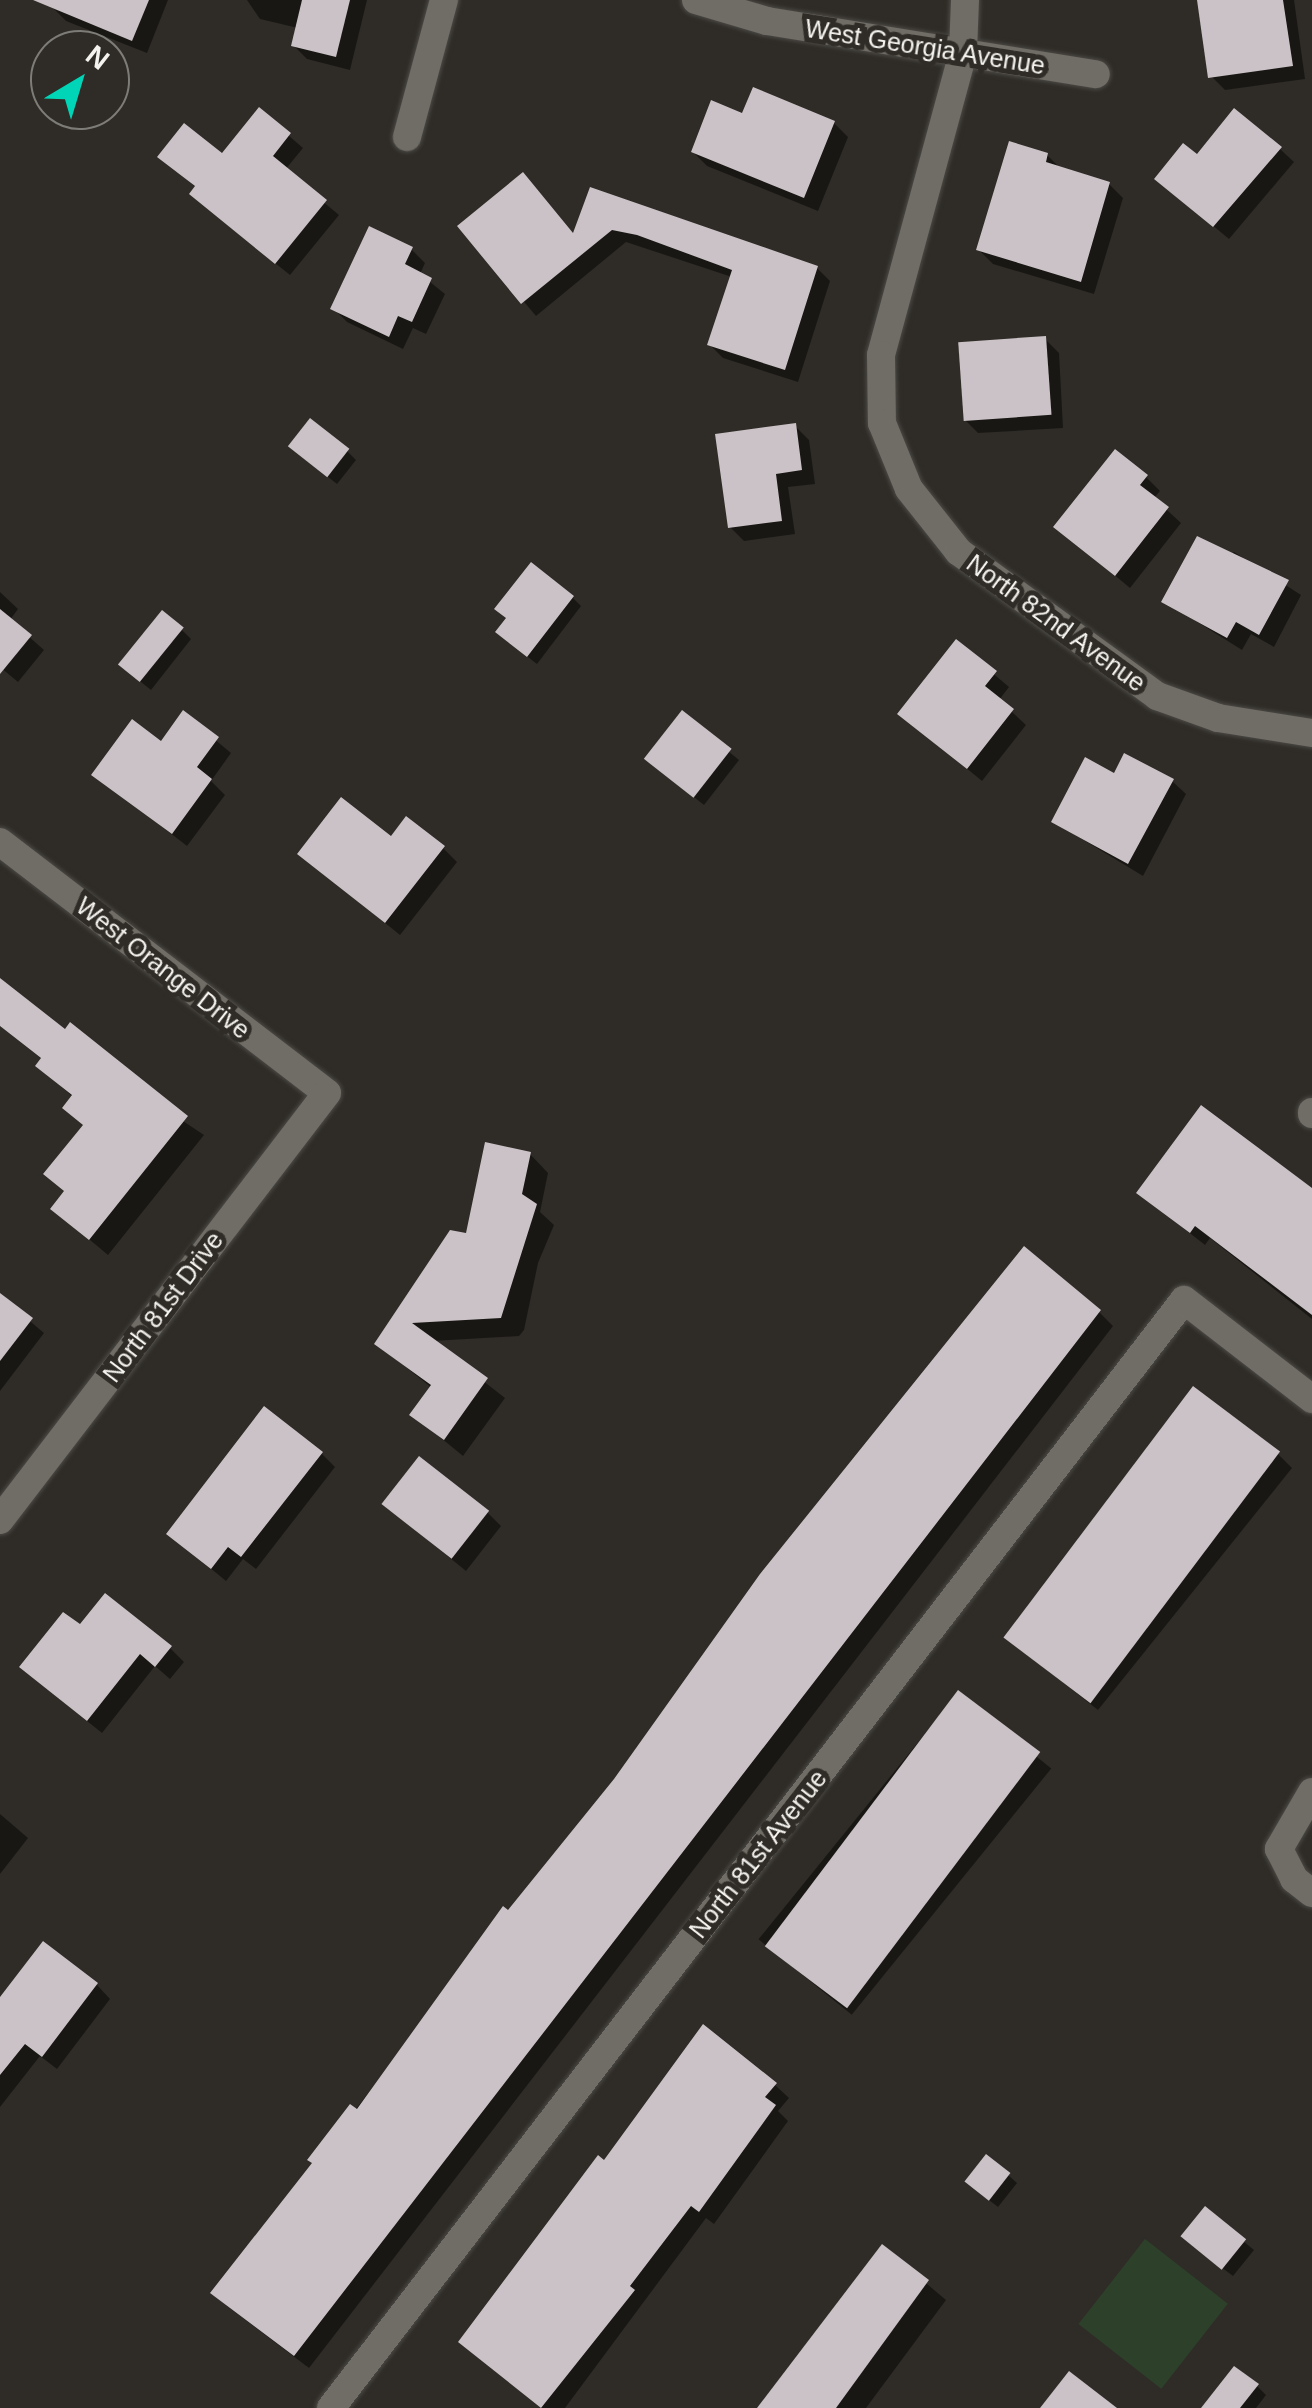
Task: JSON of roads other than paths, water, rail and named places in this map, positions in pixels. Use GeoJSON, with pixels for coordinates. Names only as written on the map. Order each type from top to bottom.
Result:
{"type":"FeatureCollection","features":[{"type":"Feature","properties":{"kind":"street"},"geometry":{"type":"LineString","coordinates":[[406,138],[444,0]]}},
{"type":"Feature","properties":{"kind":"street","name":"West Georgia Avenue"},"geometry":{"type":"LineString","coordinates":[[696,0],[767,22],[1096,74]]}},
{"type":"Feature","properties":{"kind":"street","name":"North 82nd Avenue"},"geometry":{"type":"LineString","coordinates":[[965,0],[963,53],[882,355],[882,423],[908,489],[959,552],[1157,696],[1218,718],[1312,733]]}},
{"type":"Feature","properties":{"kind":"street","name":"West Orange Drive"},"geometry":{"type":"LineString","coordinates":[[0,842],[327,1093]]}},
{"type":"Feature","properties":{"kind":"street","name":"North 81st Drive"},"geometry":{"type":"LineString","coordinates":[[0,1520],[327,1093]]}},
{"type":"Feature","properties":{"kind":"street","name":"North 81st Avenue"},"geometry":{"type":"LineString","coordinates":[[331,2408],[1184,1300],[1312,1399]]}},
{"type":"Feature","properties":{"kind":"street"},"geometry":{"type":"LineString","coordinates":[[1312,1792],[1278,1849],[1294,1879],[1312,1893]]}}]}
